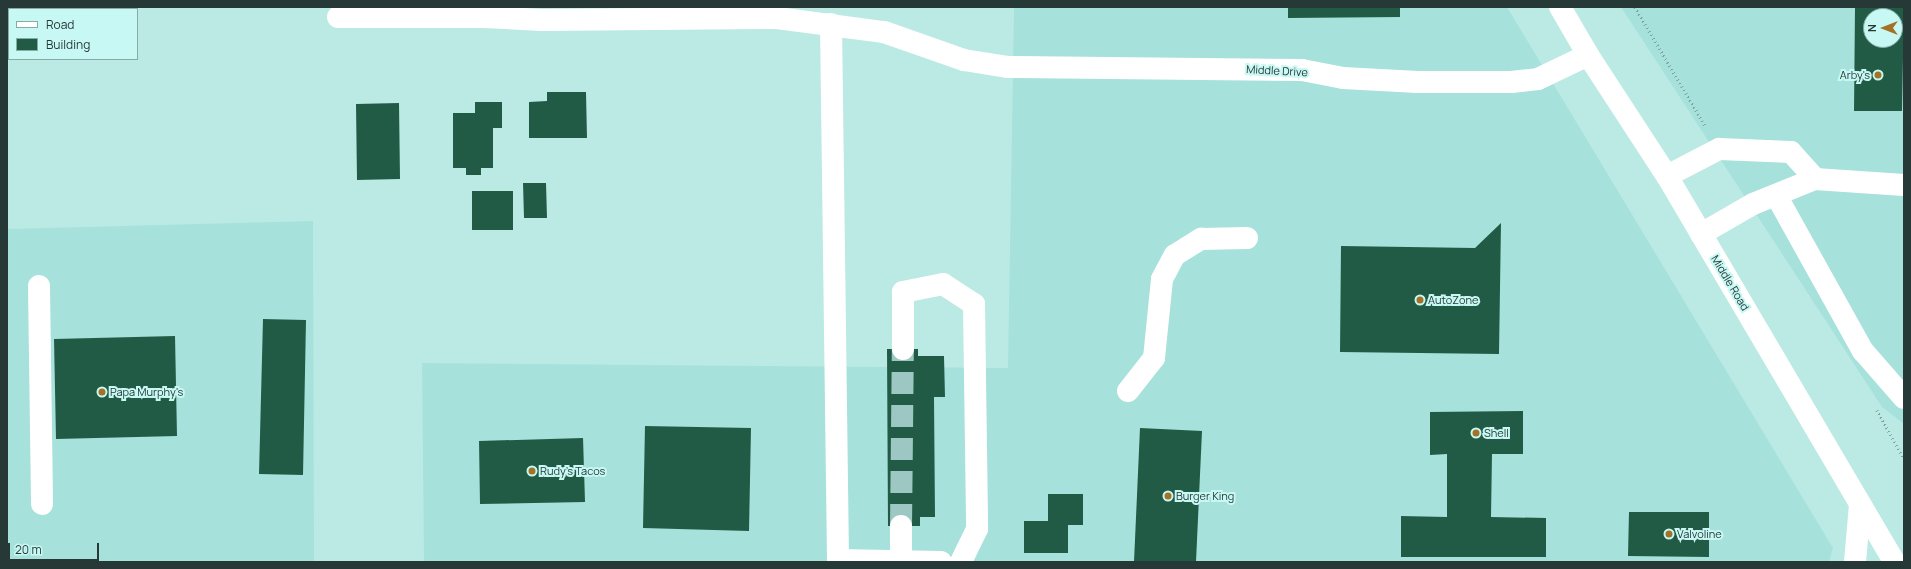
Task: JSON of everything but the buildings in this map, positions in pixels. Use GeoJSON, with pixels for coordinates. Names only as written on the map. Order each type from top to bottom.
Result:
{"type":"FeatureCollection","features":[{"type":"Feature","properties":{"kind":"main road","name":"Middle Road"},"geometry":{"type":"LineString","coordinates":[[1560,7],[1588,55],[1667,176],[1894,562]]}},
{"type":"Feature","properties":{"kind":"main road","name":"Middle Drive"},"geometry":{"type":"LineString","coordinates":[[338,17],[485,17],[542,20],[777,18],[884,32],[964,60],[1008,67],[1302,70],[1342,78],[1511,82],[1538,79],[1588,55]]}},
{"type":"Feature","properties":{"kind":"main road"},"geometry":{"type":"LineString","coordinates":[[831,24],[838,561],[941,562]]}},
{"type":"Feature","properties":{"kind":"main road"},"geometry":{"type":"LineString","coordinates":[[1667,176],[1719,149],[1791,152],[1815,178]]}},
{"type":"Feature","properties":{"kind":"main road"},"geometry":{"type":"LineString","coordinates":[[1701,234],[1753,204],[1815,178],[1904,185]]}},
{"type":"Feature","properties":{"kind":"main road"},"geometry":{"type":"LineString","coordinates":[[1776,195],[1863,351],[1904,398]]}},
{"type":"Feature","properties":{"kind":"main road"},"geometry":{"type":"LineString","coordinates":[[1128,391],[1154,358],[1162,279],[1175,255],[1201,239],[1247,238]]}},
{"type":"Feature","properties":{"kind":"main road"},"geometry":{"type":"LineString","coordinates":[[903,349],[903,292],[943,284],[974,304],[977,529],[962,562]]}},
{"type":"Feature","properties":{"kind":"main road"},"geometry":{"type":"LineString","coordinates":[[39,286],[42,504]]}},
{"type":"Feature","properties":{"kind":"main road"},"geometry":{"type":"LineString","coordinates":[[1855,562],[1860,506]]}},
{"type":"Feature","properties":{"kind":"main road"},"geometry":{"type":"LineString","coordinates":[[901,526],[901,561]]}},
{"type":"Feature","properties":{"kind":"shaded area"},"geometry":{"type":"Polygon","coordinates":[[[1014,7],[1507,7],[1833,548],[1829,562],[424,562],[422,363],[1008,368],[1014,7]]]}},
{"type":"Feature","properties":{"kind":"shaded area"},"geometry":{"type":"Polygon","coordinates":[[[1621,7],[1904,7],[1904,424],[1882,407],[1621,7]]]}},
{"type":"Feature","properties":{"kind":"shaded area"},"geometry":{"type":"Polygon","coordinates":[[[313,221],[314,562],[8,562],[7,229],[313,221]]]}},
{"type":"Feature","properties":{"kind":"tunnel"},"geometry":{"type":"LineString","coordinates":[[901,526],[903,349]]}},
{"type":"Feature","properties":{"kind":"place","name":"Arby's"},"geometry":{"type":"Point","coordinates":[1878,75]}},
{"type":"Feature","properties":{"kind":"place","name":"AutoZone"},"geometry":{"type":"Point","coordinates":[1420,300]}},
{"type":"Feature","properties":{"kind":"place","name":"Papa Murphy's"},"geometry":{"type":"Point","coordinates":[102,392]}},
{"type":"Feature","properties":{"kind":"place","name":"Shell"},"geometry":{"type":"Point","coordinates":[1476,433]}},
{"type":"Feature","properties":{"kind":"place","name":"Rudy's Tacos"},"geometry":{"type":"Point","coordinates":[532,471]}},
{"type":"Feature","properties":{"kind":"place","name":"Burger King"},"geometry":{"type":"Point","coordinates":[1168,496]}},
{"type":"Feature","properties":{"kind":"place","name":"Valvoline"},"geometry":{"type":"Point","coordinates":[1669,534]}}]}
